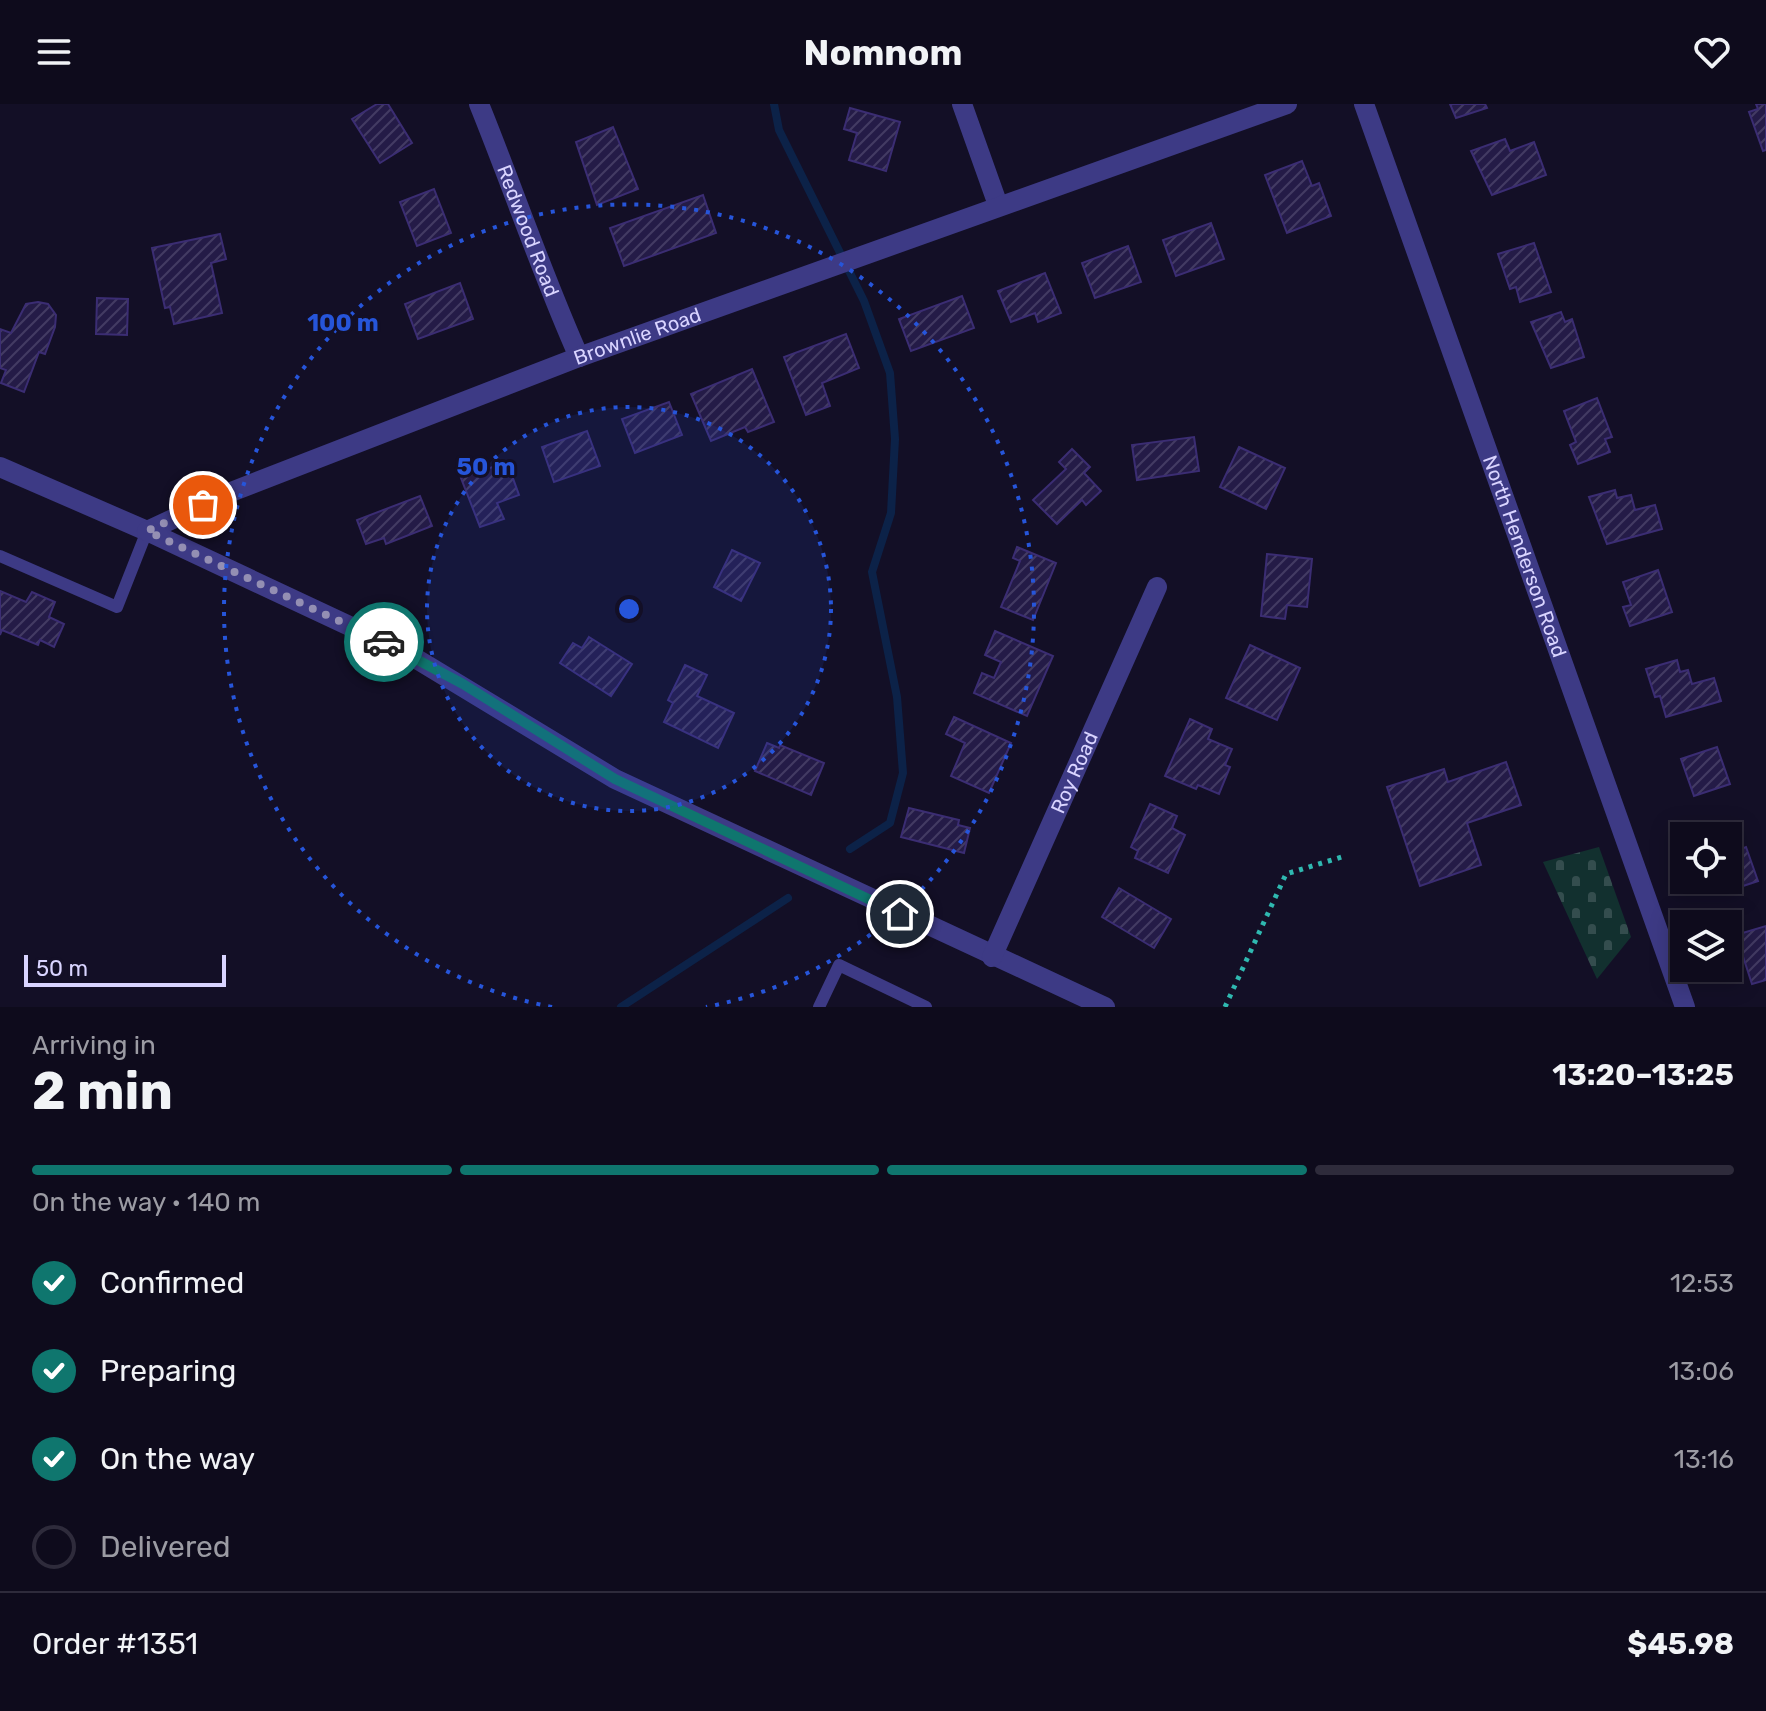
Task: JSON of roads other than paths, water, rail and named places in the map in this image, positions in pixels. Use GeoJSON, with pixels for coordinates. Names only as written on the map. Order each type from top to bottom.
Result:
{"type":"FeatureCollection","features":[{"type":"Feature","properties":{"kind":"street","name":"Redwood Road"},"geometry":{"type":"LineString","coordinates":[[479,104],[518,198],[539,267],[579,357]]}},
{"type":"Feature","properties":{"kind":"street"},"geometry":{"type":"LineString","coordinates":[[962,104],[998,205]]}},
{"type":"Feature","properties":{"kind":"street","name":"Brownlie Road"},"geometry":{"type":"LineString","coordinates":[[147,531],[231,492],[579,357],[1287,104]]}},
{"type":"Feature","properties":{"kind":"street","name":"North Henderson Road"},"geometry":{"type":"LineString","coordinates":[[1364,104],[1685,1007]]}},
{"type":"Feature","properties":{"kind":"street"},"geometry":{"type":"LineString","coordinates":[[0,467],[147,531],[405,652],[615,779],[992,957],[1076,1001],[1105,1007]]}},
{"type":"Feature","properties":{"kind":"street","name":"Roy Road"},"geometry":{"type":"LineString","coordinates":[[992,957],[1157,587]]}},
{"type":"Feature","properties":{"kind":"lane"},"geometry":{"type":"LineString","coordinates":[[0,556],[117,607],[147,531]]}},
{"type":"Feature","properties":{"kind":"lane"},"geometry":{"type":"LineString","coordinates":[[819,1007],[839,965],[926,1007]]}},
{"type":"Feature","properties":{"kind":"waterway"},"geometry":{"type":"LineString","coordinates":[[774,104],[779,130],[864,301],[890,373],[895,439],[891,513],[872,572],[897,697],[903,773],[890,823],[850,849]]}},
{"type":"Feature","properties":{"kind":"waterway"},"geometry":{"type":"LineString","coordinates":[[621,1007],[788,898]]}}]}
